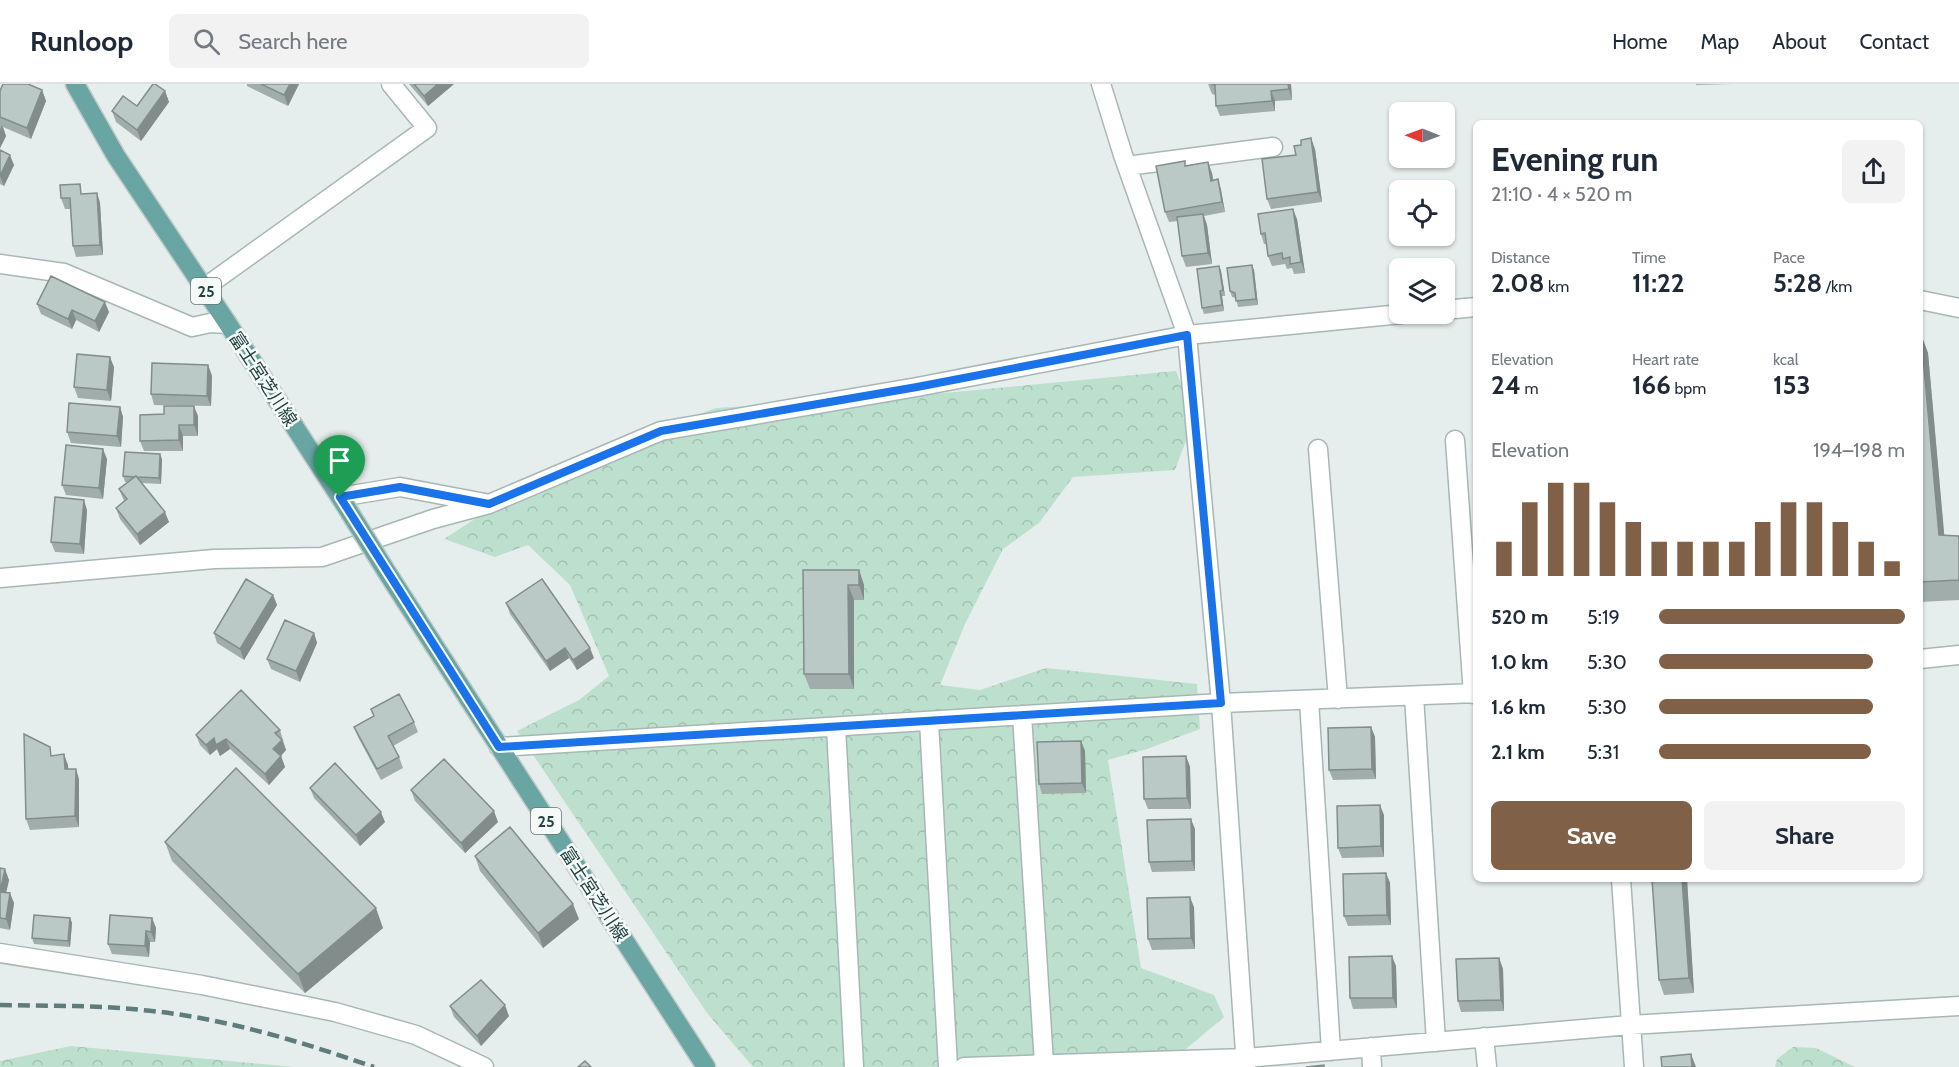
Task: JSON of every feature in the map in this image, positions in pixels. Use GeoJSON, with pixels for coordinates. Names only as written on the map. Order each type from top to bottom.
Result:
{"type":"FeatureCollection","features":[{"type":"Feature","properties":{"kind":"main road","name":"富士宮芝川線"},"geometry":{"type":"LineString","coordinates":[[79,84],[116,156],[228,324],[706,1067]]}},
{"type":"Feature","properties":{"kind":"street"},"geometry":{"type":"LineString","coordinates":[[204,288],[427,128],[391,84]]}},
{"type":"Feature","properties":{"kind":"street"},"geometry":{"type":"LineString","coordinates":[[1101,84],[1127,166],[1187,335],[1221,703],[1246,1063]]}},
{"type":"Feature","properties":{"kind":"street"},"geometry":{"type":"LineString","coordinates":[[1127,166],[1273,147]]}},
{"type":"Feature","properties":{"kind":"street"},"geometry":{"type":"LineString","coordinates":[[0,264],[64,273],[192,327],[210,323],[228,324]]}},
{"type":"Feature","properties":{"kind":"street"},"geometry":{"type":"LineString","coordinates":[[1923,301],[1959,308]]}},
{"type":"Feature","properties":{"kind":"street"},"geometry":{"type":"LineString","coordinates":[[1455,309],[1473,307]]}},
{"type":"Feature","properties":{"kind":"street"},"geometry":{"type":"LineString","coordinates":[[0,578],[214,559],[322,557],[434,519],[489,504],[661,431],[917,387],[1187,335],[1389,315]]}},
{"type":"Feature","properties":{"kind":"street"},"geometry":{"type":"LineString","coordinates":[[1455,440],[1473,680]]}},
{"type":"Feature","properties":{"kind":"street"},"geometry":{"type":"LineString","coordinates":[[1318,449],[1338,699]]}},
{"type":"Feature","properties":{"kind":"street"},"geometry":{"type":"LineString","coordinates":[[340,497],[400,487],[489,504]]}},
{"type":"Feature","properties":{"kind":"street"},"geometry":{"type":"LineString","coordinates":[[1923,659],[1959,655]]}},
{"type":"Feature","properties":{"kind":"street"},"geometry":{"type":"LineString","coordinates":[[499,747],[1221,703],[1473,693]]}},
{"type":"Feature","properties":{"kind":"street"},"geometry":{"type":"LineString","coordinates":[[1414,696],[1436,1042]]}},
{"type":"Feature","properties":{"kind":"street"},"geometry":{"type":"LineString","coordinates":[[1309,700],[1331,1051]]}},
{"type":"Feature","properties":{"kind":"street"},"geometry":{"type":"LineString","coordinates":[[1022,715],[1044,1064]]}},
{"type":"Feature","properties":{"kind":"street"},"geometry":{"type":"LineString","coordinates":[[929,721],[948,1067]]}},
{"type":"Feature","properties":{"kind":"street"},"geometry":{"type":"LineString","coordinates":[[836,727],[854,1067]]}},
{"type":"Feature","properties":{"kind":"street"},"geometry":{"type":"LineString","coordinates":[[1622,882],[1634,1067]]}},
{"type":"Feature","properties":{"kind":"street"},"geometry":{"type":"LineString","coordinates":[[0,952],[202,985],[335,1012],[416,1035],[484,1067]]}},
{"type":"Feature","properties":{"kind":"street"},"geometry":{"type":"LineString","coordinates":[[964,1067],[1044,1064],[1246,1063],[1371,1047],[1630,1025],[1959,1006]]}},
{"type":"Feature","properties":{"kind":"street"},"geometry":{"type":"LineString","coordinates":[[1484,1037],[1487,1067]]}},
{"type":"Feature","properties":{"kind":"street"},"geometry":{"type":"LineString","coordinates":[[1371,1047],[1372,1067]]}},
{"type":"Feature","properties":{"kind":"green space"},"geometry":{"type":"Polygon","coordinates":[[[1176,371],[1195,417],[1175,470],[1073,477],[1039,523],[1003,549],[965,624],[940,685],[980,690],[1046,668],[1197,684],[1200,729],[1147,749],[1108,760],[1141,968],[1214,995],[1224,1017],[1173,1060],[1010,1056],[991,1067],[753,1067],[707,1013],[517,731],[579,700],[609,676],[570,585],[528,545],[495,557],[444,539],[555,467],[716,408],[933,394],[1176,371]]]}},
{"type":"Feature","properties":{"kind":"green space"},"geometry":{"type":"Polygon","coordinates":[[[71,1046],[294,1067],[0,1067],[0,1061],[71,1046]]]}},
{"type":"Feature","properties":{"kind":"green space"},"geometry":{"type":"Polygon","coordinates":[[[1793,1047],[1816,1048],[1855,1067],[1775,1067],[1777,1059],[1793,1047]]]}},
{"type":"Feature","properties":{"kind":"building"},"geometry":{"type":"Polygon","coordinates":[[[3,84],[28,84],[42,90],[27,128],[0,117],[0,91],[3,84]]]}},
{"type":"Feature","properties":{"kind":"building"},"geometry":{"type":"Polygon","coordinates":[[[153,84],[165,91],[137,130],[112,111],[123,96],[137,106],[153,84]]]}},
{"type":"Feature","properties":{"kind":"building"},"geometry":{"type":"Polygon","coordinates":[[[261,84],[290,84],[284,95],[261,84]]]}},
{"type":"Feature","properties":{"kind":"building"},"geometry":{"type":"Polygon","coordinates":[[[414,84],[438,84],[424,96],[414,84]]]}},
{"type":"Feature","properties":{"kind":"building"},"geometry":{"type":"Polygon","coordinates":[[[1211,84],[1288,84],[1289,89],[1271,91],[1272,101],[1216,106],[1215,85],[1211,84]]]}},
{"type":"Feature","properties":{"kind":"building"},"geometry":{"type":"Polygon","coordinates":[[[1311,138],[1318,192],[1267,199],[1262,159],[1296,155],[1294,146],[1301,145],[1301,140],[1311,138]]]}},
{"type":"Feature","properties":{"kind":"building"},"geometry":{"type":"Polygon","coordinates":[[[0,150],[10,155],[0,176],[0,150]]]}},
{"type":"Feature","properties":{"kind":"building"},"geometry":{"type":"Polygon","coordinates":[[[1185,161],[1185,166],[1208,162],[1211,181],[1218,179],[1222,202],[1165,212],[1156,166],[1185,161]]]}},
{"type":"Feature","properties":{"kind":"building"},"geometry":{"type":"Polygon","coordinates":[[[80,184],[81,194],[97,193],[100,245],[73,246],[70,198],[61,198],[60,185],[80,184]]]}},
{"type":"Feature","properties":{"kind":"building"},"geometry":{"type":"Polygon","coordinates":[[[1293,209],[1301,262],[1290,264],[1290,257],[1283,259],[1282,253],[1268,256],[1265,233],[1261,234],[1258,214],[1293,209]]]}},
{"type":"Feature","properties":{"kind":"building"},"geometry":{"type":"Polygon","coordinates":[[[1203,214],[1208,253],[1182,256],[1177,217],[1203,214]]]}},
{"type":"Feature","properties":{"kind":"building"},"geometry":{"type":"Polygon","coordinates":[[[1252,265],[1256,299],[1236,301],[1235,293],[1230,291],[1227,268],[1252,265]]]}},
{"type":"Feature","properties":{"kind":"building"},"geometry":{"type":"Polygon","coordinates":[[[1219,266],[1223,290],[1220,291],[1222,305],[1202,308],[1197,269],[1219,266]]]}},
{"type":"Feature","properties":{"kind":"building"},"geometry":{"type":"Polygon","coordinates":[[[51,276],[105,302],[95,321],[72,310],[68,319],[37,304],[51,276]]]}},
{"type":"Feature","properties":{"kind":"building"},"geometry":{"type":"Polygon","coordinates":[[[77,354],[110,357],[107,390],[74,387],[77,354]]]}},
{"type":"Feature","properties":{"kind":"building"},"geometry":{"type":"Polygon","coordinates":[[[1923,356],[1939,535],[1959,536],[1959,580],[1923,582],[1923,356]]]}},
{"type":"Feature","properties":{"kind":"building"},"geometry":{"type":"Polygon","coordinates":[[[152,363],[208,365],[207,396],[151,394],[152,363]]]}},
{"type":"Feature","properties":{"kind":"building"},"geometry":{"type":"Polygon","coordinates":[[[69,403],[120,407],[117,436],[67,432],[69,403]]]}},
{"type":"Feature","properties":{"kind":"building"},"geometry":{"type":"Polygon","coordinates":[[[164,406],[194,406],[194,425],[179,425],[179,440],[140,441],[140,415],[164,414],[164,406]]]}},
{"type":"Feature","properties":{"kind":"building"},"geometry":{"type":"Polygon","coordinates":[[[66,445],[103,449],[99,488],[62,485],[66,445]]]}},
{"type":"Feature","properties":{"kind":"building"},"geometry":{"type":"Polygon","coordinates":[[[125,452],[160,454],[159,478],[123,476],[125,452]]]}},
{"type":"Feature","properties":{"kind":"building"},"geometry":{"type":"Polygon","coordinates":[[[136,476],[165,512],[137,534],[116,508],[127,499],[119,489],[136,476]]]}},
{"type":"Feature","properties":{"kind":"building"},"geometry":{"type":"Polygon","coordinates":[[[55,497],[84,500],[80,544],[51,542],[55,497]]]}},
{"type":"Feature","properties":{"kind":"building"},"geometry":{"type":"Polygon","coordinates":[[[803,570],[859,570],[859,585],[848,585],[849,674],[804,674],[803,570]]]}},
{"type":"Feature","properties":{"kind":"building"},"geometry":{"type":"Polygon","coordinates":[[[246,579],[273,595],[240,649],[214,633],[246,579]]]}},
{"type":"Feature","properties":{"kind":"building"},"geometry":{"type":"Polygon","coordinates":[[[542,579],[590,648],[573,660],[565,648],[546,661],[506,603],[542,579]]]}},
{"type":"Feature","properties":{"kind":"building"},"geometry":{"type":"Polygon","coordinates":[[[285,620],[314,633],[296,671],[267,659],[285,620]]]}},
{"type":"Feature","properties":{"kind":"building"},"geometry":{"type":"Polygon","coordinates":[[[241,690],[280,730],[275,733],[282,740],[273,749],[281,756],[265,774],[226,739],[216,745],[214,738],[206,745],[196,735],[241,690]]]}},
{"type":"Feature","properties":{"kind":"building"},"geometry":{"type":"Polygon","coordinates":[[[399,694],[414,722],[388,736],[399,757],[377,769],[354,727],[374,716],[371,709],[399,694]]]}},
{"type":"Feature","properties":{"kind":"building"},"geometry":{"type":"Polygon","coordinates":[[[1371,727],[1372,769],[1329,770],[1328,728],[1371,727]]]}},
{"type":"Feature","properties":{"kind":"building"},"geometry":{"type":"Polygon","coordinates":[[[24,734],[50,747],[51,756],[64,754],[65,769],[76,769],[75,816],[26,819],[24,734]]]}},
{"type":"Feature","properties":{"kind":"building"},"geometry":{"type":"Polygon","coordinates":[[[1081,741],[1082,783],[1039,784],[1037,742],[1081,741]]]}},
{"type":"Feature","properties":{"kind":"building"},"geometry":{"type":"Polygon","coordinates":[[[1186,756],[1187,798],[1144,799],[1143,757],[1186,756]]]}},
{"type":"Feature","properties":{"kind":"building"},"geometry":{"type":"Polygon","coordinates":[[[444,759],[494,811],[461,843],[411,790],[444,759]]]}},
{"type":"Feature","properties":{"kind":"building"},"geometry":{"type":"Polygon","coordinates":[[[335,763],[381,812],[356,835],[310,788],[335,763]]]}},
{"type":"Feature","properties":{"kind":"building"},"geometry":{"type":"Polygon","coordinates":[[[236,768],[376,908],[298,974],[165,842],[236,768]]]}},
{"type":"Feature","properties":{"kind":"building"},"geometry":{"type":"Polygon","coordinates":[[[1380,805],[1381,846],[1338,848],[1337,806],[1380,805]]]}},
{"type":"Feature","properties":{"kind":"building"},"geometry":{"type":"Polygon","coordinates":[[[1191,819],[1192,861],[1149,862],[1147,820],[1191,819]]]}},
{"type":"Feature","properties":{"kind":"building"},"geometry":{"type":"Polygon","coordinates":[[[510,827],[573,904],[538,933],[475,856],[510,827]]]}},
{"type":"Feature","properties":{"kind":"building"},"geometry":{"type":"Polygon","coordinates":[[[0,868],[5,869],[0,892],[0,868]]]}},
{"type":"Feature","properties":{"kind":"building"},"geometry":{"type":"Polygon","coordinates":[[[1386,873],[1387,915],[1344,916],[1343,874],[1386,873]]]}},
{"type":"Feature","properties":{"kind":"building"},"geometry":{"type":"Polygon","coordinates":[[[1652,882],[1682,882],[1689,978],[1659,980],[1652,882]]]}},
{"type":"Feature","properties":{"kind":"building"},"geometry":{"type":"Polygon","coordinates":[[[0,892],[10,893],[6,919],[0,918],[0,892]]]}},
{"type":"Feature","properties":{"kind":"building"},"geometry":{"type":"Polygon","coordinates":[[[1190,897],[1191,938],[1148,939],[1147,898],[1190,897]]]}},
{"type":"Feature","properties":{"kind":"building"},"geometry":{"type":"Polygon","coordinates":[[[34,915],[70,918],[68,941],[32,938],[34,915]]]}},
{"type":"Feature","properties":{"kind":"building"},"geometry":{"type":"Polygon","coordinates":[[[110,915],[152,918],[151,932],[146,931],[145,946],[108,944],[110,915]]]}},
{"type":"Feature","properties":{"kind":"building"},"geometry":{"type":"Polygon","coordinates":[[[1392,956],[1393,998],[1350,998],[1349,957],[1392,956]]]}},
{"type":"Feature","properties":{"kind":"building"},"geometry":{"type":"Polygon","coordinates":[[[1499,958],[1501,1000],[1458,1001],[1456,959],[1499,958]]]}},
{"type":"Feature","properties":{"kind":"building"},"geometry":{"type":"Polygon","coordinates":[[[481,980],[505,1005],[477,1036],[450,1006],[481,980]]]}},
{"type":"Feature","properties":{"kind":"building"},"geometry":{"type":"Polygon","coordinates":[[[1691,1054],[1692,1067],[1662,1067],[1661,1057],[1691,1054]]]}},
{"type":"Feature","properties":{"kind":"building"},"geometry":{"type":"Polygon","coordinates":[[[585,1061],[591,1067],[578,1067],[585,1061]]]}},
{"type":"Feature","properties":{"kind":"railway"},"geometry":{"type":"LineString","coordinates":[[0,1005],[89,1006],[172,1013],[259,1031],[374,1067]]}},
{"type":"Feature","properties":{"kind":"route"},"geometry":{"type":"LineString","coordinates":[[1187,335],[1221,703],[499,747],[340,497],[400,487],[489,504],[661,431],[917,387],[1062,357],[1187,335]]}}]}
